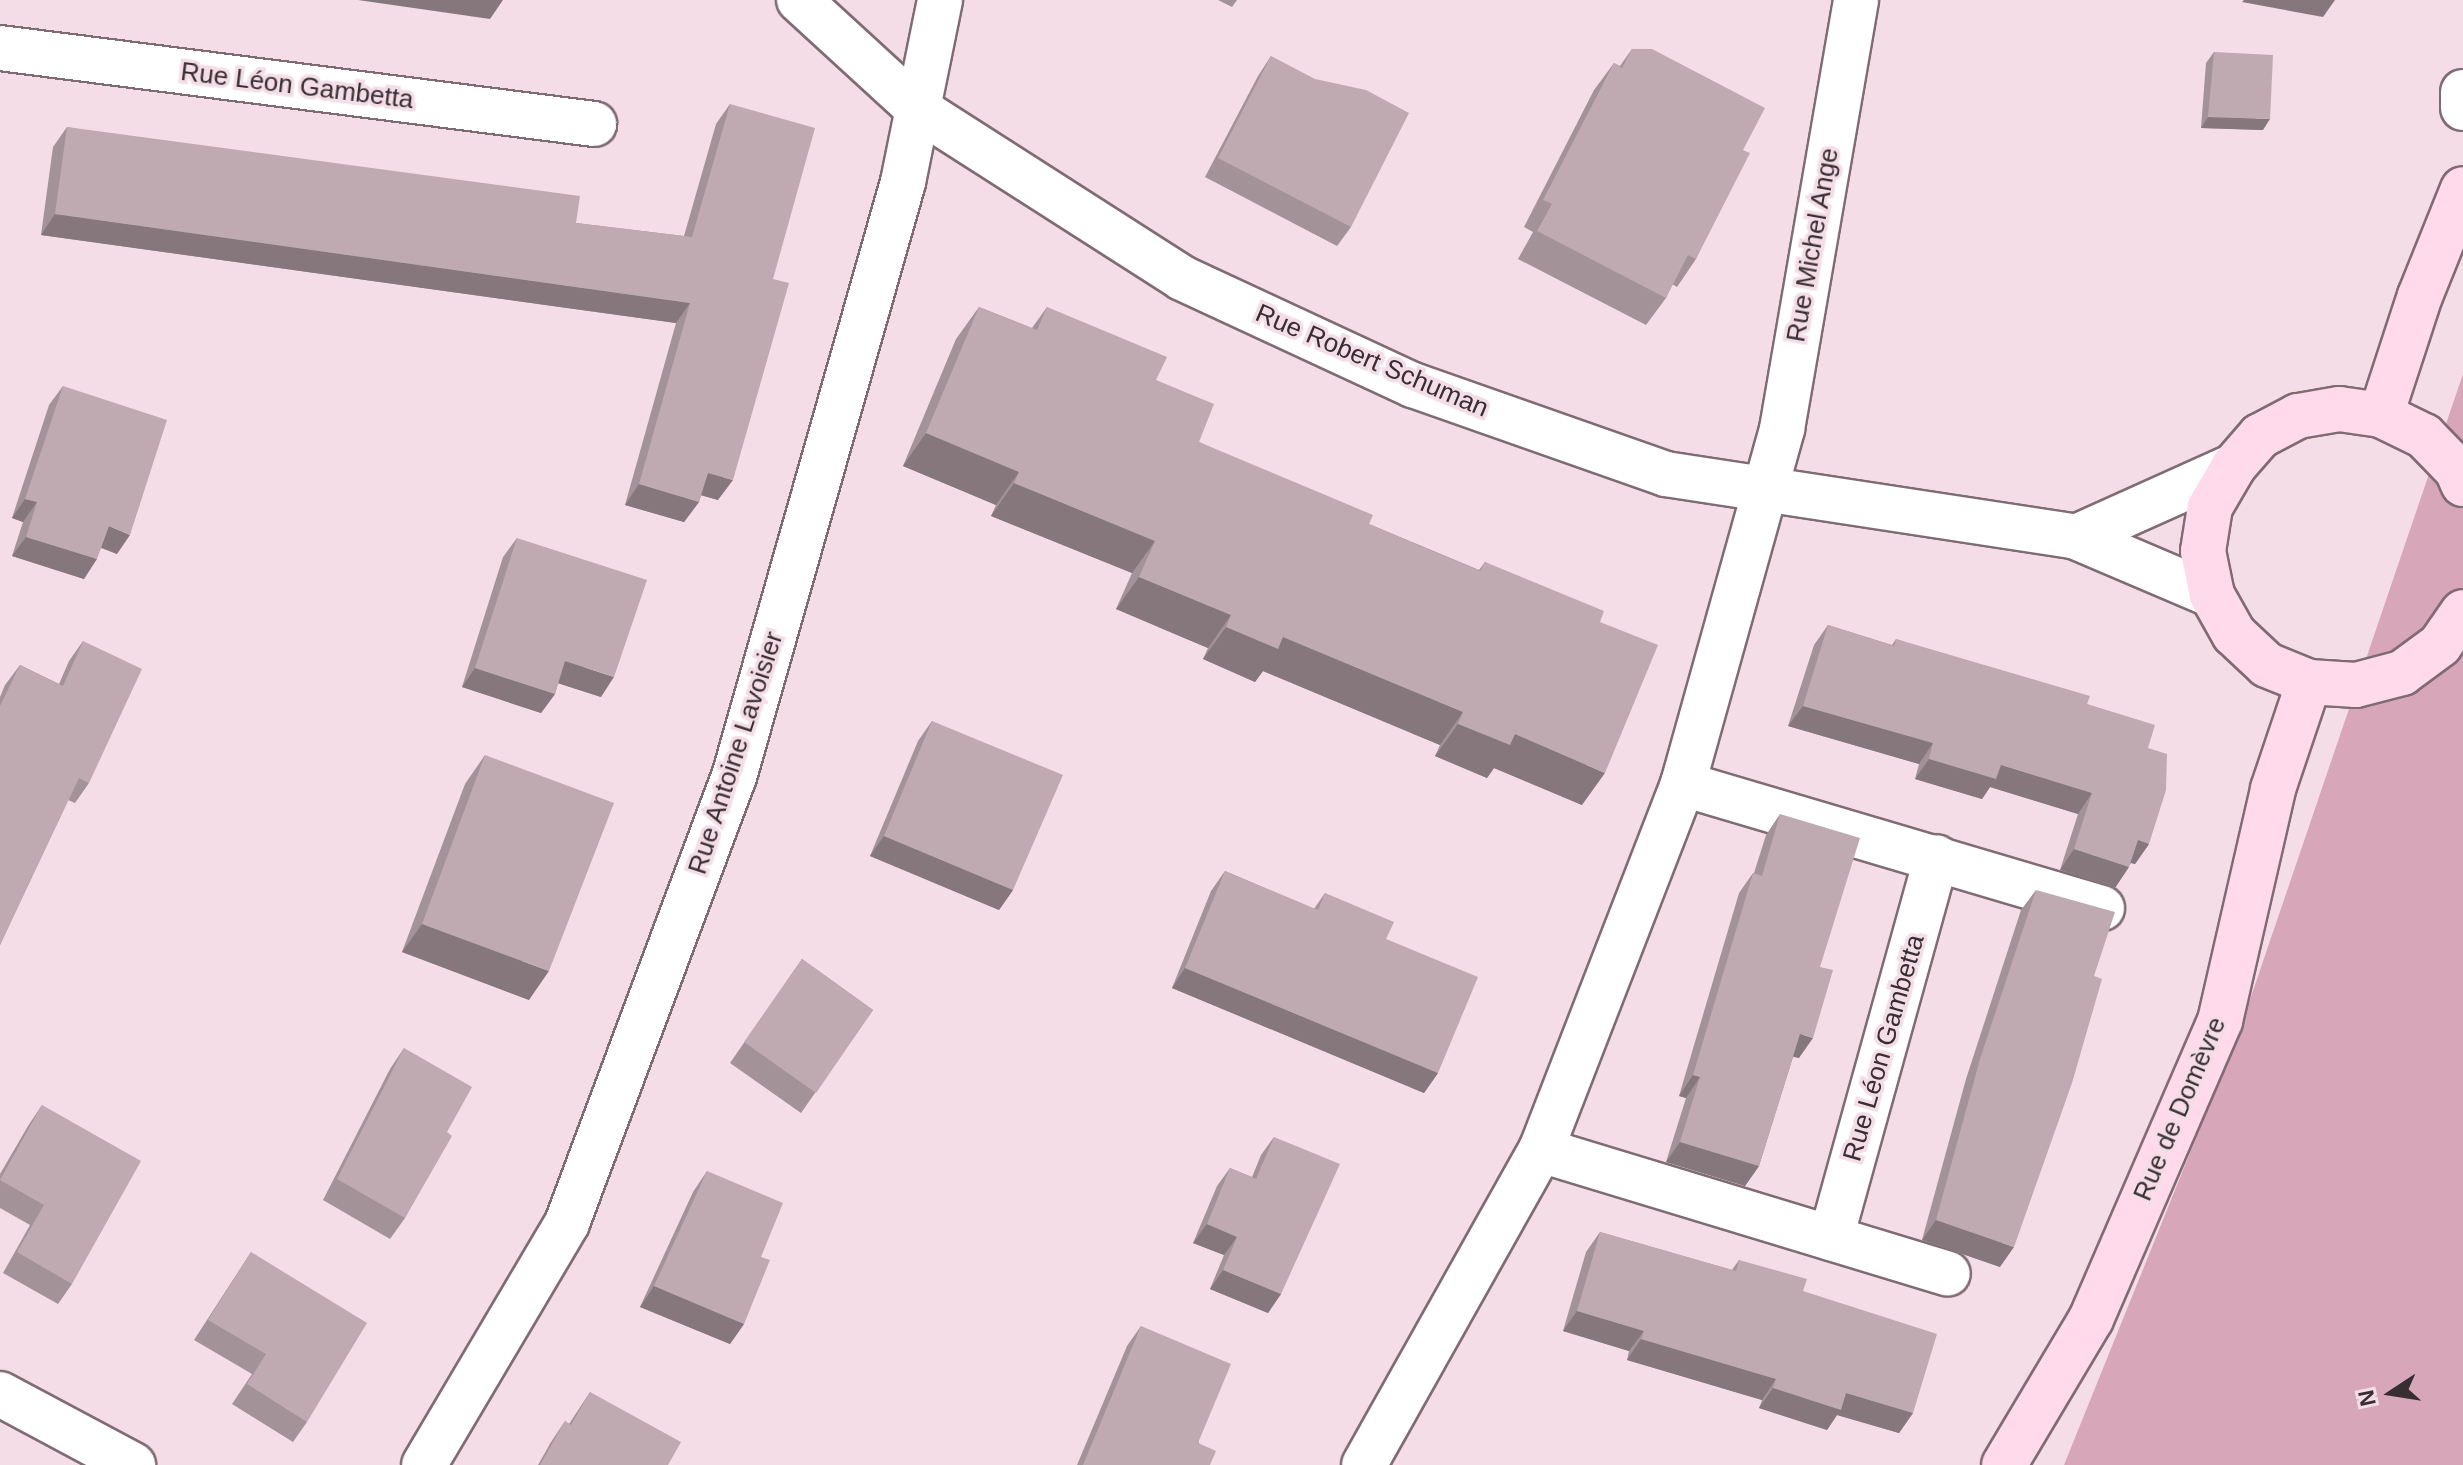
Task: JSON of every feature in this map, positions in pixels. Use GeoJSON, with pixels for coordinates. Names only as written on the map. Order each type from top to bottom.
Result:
{"type":"FeatureCollection","features":[{"type":"Feature","properties":{"kind":"street","name":"Rue Robert Schuman"},"geometry":{"type":"LineString","coordinates":[[799,0],[918,109],[1182,278],[1413,385],[1666,474],[2076,537],[2212,595]]}},
{"type":"Feature","properties":{"kind":"street","name":"Rue Antoine Lavoisier"},"geometry":{"type":"LineString","coordinates":[[424,1465],[567,1223],[734,777],[903,182],[940,0]]}},
{"type":"Feature","properties":{"kind":"street","name":"Rue Michel Ange"},"geometry":{"type":"LineString","coordinates":[[1766,489],[1782,429],[1856,0]]}},
{"type":"Feature","properties":{"kind":"street","name":"Rue Léon Gambetta"},"geometry":{"type":"LineString","coordinates":[[0,48],[594,124]]}},
{"type":"Feature","properties":{"kind":"street"},"geometry":{"type":"LineString","coordinates":[[2463,92],[2463,108]]}},
{"type":"Feature","properties":{"kind":"street"},"geometry":{"type":"LineString","coordinates":[[2381,415],[2420,296],[2463,189]]}},
{"type":"Feature","properties":{"kind":"street"},"geometry":{"type":"LineString","coordinates":[[2463,484],[2457,470],[2424,436],[2381,415],[2339,409],[2298,416],[2260,436],[2234,466],[2210,507],[2203,551],[2212,595],[2234,634],[2267,665],[2309,682],[2356,685],[2402,673],[2440,645],[2463,612]]}},
{"type":"Feature","properties":{"kind":"street"},"geometry":{"type":"LineString","coordinates":[[2076,537],[2234,466]]}},
{"type":"Feature","properties":{"kind":"street"},"geometry":{"type":"LineString","coordinates":[[1364,1465],[1541,1150],[1683,784],[1766,489]]}},
{"type":"Feature","properties":{"kind":"street","name":"Rue de Domèvre"},"geometry":{"type":"LineString","coordinates":[[2004,1465],[2091,1319],[2220,1021],[2273,789],[2309,682]]}},
{"type":"Feature","properties":{"kind":"street"},"geometry":{"type":"LineString","coordinates":[[1683,784],[2102,908]]}},
{"type":"Feature","properties":{"kind":"street","name":"Rue Léon Gambetta"},"geometry":{"type":"LineString","coordinates":[[1831,1238],[1937,857]]}},
{"type":"Feature","properties":{"kind":"street"},"geometry":{"type":"LineString","coordinates":[[1541,1150],[1948,1274]]}},
{"type":"Feature","properties":{"kind":"street"},"geometry":{"type":"LineString","coordinates":[[0,1394],[133,1465]]}},
{"type":"Feature","properties":{"kind":"shaded area"},"geometry":{"type":"Polygon","coordinates":[[[2463,374],[2463,1465],[2064,1465],[2240,1029],[2463,374]]]}},
{"type":"Feature","properties":{"kind":"building"},"geometry":{"type":"Polygon","coordinates":[[[1632,49],[1652,49],[1765,108],[1743,150],[1750,153],[1696,259],[1688,255],[1666,298],[1537,231],[1552,204],[1543,200],[1614,63],[1622,68],[1632,49]]]}},
{"type":"Feature","properties":{"kind":"building"},"geometry":{"type":"Polygon","coordinates":[[[2214,52],[2273,55],[2270,119],[2208,117],[2214,52]]]}},
{"type":"Feature","properties":{"kind":"building"},"geometry":{"type":"Polygon","coordinates":[[[1271,56],[1315,79],[1366,90],[1409,113],[1351,227],[1218,158],[1271,56]]]}},
{"type":"Feature","properties":{"kind":"building"},"geometry":{"type":"Polygon","coordinates":[[[730,104],[815,128],[773,279],[789,283],[733,480],[708,473],[699,502],[639,484],[690,303],[55,214],[67,127],[580,196],[576,223],[692,237],[730,104]]]}},
{"type":"Feature","properties":{"kind":"building"},"geometry":{"type":"Polygon","coordinates":[[[979,307],[1037,330],[1047,307],[1167,357],[1156,380],[1214,404],[1199,442],[1373,515],[1369,524],[1480,571],[1485,562],[1604,611],[1600,622],[1658,645],[1605,773],[1515,734],[1510,745],[1458,724],[1463,712],[1283,637],[1278,649],[1226,627],[1231,615],[1139,577],[1155,541],[1014,483],[1019,472],[926,433],[979,307]]]}},
{"type":"Feature","properties":{"kind":"building"},"geometry":{"type":"Polygon","coordinates":[[[63,386],[167,420],[130,535],[109,526],[97,559],[26,537],[37,502],[25,499],[63,386]]]}},
{"type":"Feature","properties":{"kind":"building"},"geometry":{"type":"Polygon","coordinates":[[[517,538],[647,580],[614,677],[565,661],[555,694],[475,668],[517,538]]]}},
{"type":"Feature","properties":{"kind":"building"},"geometry":{"type":"Polygon","coordinates":[[[1828,625],[1894,646],[1896,639],[2090,696],[2087,704],[2155,725],[2148,748],[2167,754],[2166,790],[2149,844],[2138,840],[2129,867],[2074,849],[2092,793],[2001,765],[1996,779],[1929,759],[1933,743],[1803,706],[1828,625]]]}},
{"type":"Feature","properties":{"kind":"building"},"geometry":{"type":"Polygon","coordinates":[[[83,641],[142,669],[89,783],[79,778],[0,945],[0,706],[20,665],[63,686],[83,641]]]}},
{"type":"Feature","properties":{"kind":"building"},"geometry":{"type":"Polygon","coordinates":[[[932,721],[1063,775],[1013,890],[884,836],[932,721]]]}},
{"type":"Feature","properties":{"kind":"building"},"geometry":{"type":"Polygon","coordinates":[[[485,755],[614,803],[549,971],[422,924],[485,755]]]}},
{"type":"Feature","properties":{"kind":"building"},"geometry":{"type":"Polygon","coordinates":[[[1780,814],[1860,838],[1820,967],[1833,970],[1813,1038],[1800,1034],[1759,1166],[1680,1142],[1700,1077],[1693,1075],[1753,873],[1762,876],[1780,814]]]}},
{"type":"Feature","properties":{"kind":"building"},"geometry":{"type":"Polygon","coordinates":[[[1225,871],[1318,910],[1325,893],[1394,922],[1386,939],[1478,977],[1438,1073],[1185,968],[1225,871]]]}},
{"type":"Feature","properties":{"kind":"building"},"geometry":{"type":"Polygon","coordinates":[[[2036,890],[2115,912],[2094,976],[2102,979],[2072,1083],[2014,1247],[1936,1220],[1980,1059],[2036,890]]]}},
{"type":"Feature","properties":{"kind":"building"},"geometry":{"type":"Polygon","coordinates":[[[802,959],[873,1010],[816,1093],[744,1042],[802,959]]]}},
{"type":"Feature","properties":{"kind":"building"},"geometry":{"type":"Polygon","coordinates":[[[404,1048],[472,1087],[447,1132],[452,1136],[405,1218],[337,1179],[404,1048]]]}},
{"type":"Feature","properties":{"kind":"building"},"geometry":{"type":"Polygon","coordinates":[[[42,1105],[141,1161],[72,1284],[17,1252],[44,1205],[0,1180],[42,1105]]]}},
{"type":"Feature","properties":{"kind":"building"},"geometry":{"type":"Polygon","coordinates":[[[1274,1137],[1340,1164],[1281,1294],[1223,1270],[1237,1237],[1207,1224],[1230,1168],[1256,1179],[1274,1137]]]}},
{"type":"Feature","properties":{"kind":"building"},"geometry":{"type":"Polygon","coordinates":[[[707,1171],[783,1203],[761,1257],[770,1260],[744,1324],[654,1286],[707,1171]]]}},
{"type":"Feature","properties":{"kind":"building"},"geometry":{"type":"Polygon","coordinates":[[[1600,1232],[1736,1271],[1739,1260],[1807,1279],[1803,1291],[1937,1334],[1913,1413],[1846,1393],[1841,1410],[1773,1388],[1776,1379],[1641,1339],[1644,1331],[1577,1311],[1600,1232]]]}},
{"type":"Feature","properties":{"kind":"building"},"geometry":{"type":"Polygon","coordinates":[[[251,1252],[367,1323],[307,1422],[247,1384],[266,1354],[208,1320],[251,1252]]]}},
{"type":"Feature","properties":{"kind":"building"},"geometry":{"type":"Polygon","coordinates":[[[1141,1326],[1231,1364],[1198,1443],[1216,1451],[1210,1465],[1083,1465],[1141,1326]]]}},
{"type":"Feature","properties":{"kind":"building"},"geometry":{"type":"Polygon","coordinates":[[[590,1392],[681,1442],[668,1465],[540,1465],[565,1421],[571,1425],[590,1392]]]}}]}
